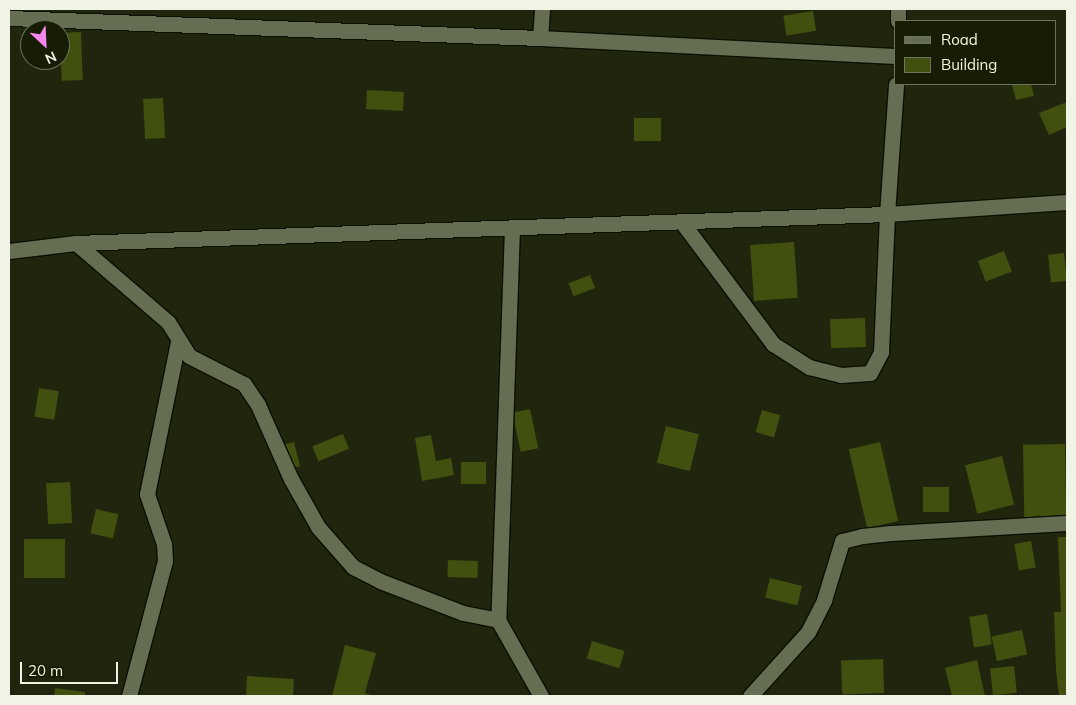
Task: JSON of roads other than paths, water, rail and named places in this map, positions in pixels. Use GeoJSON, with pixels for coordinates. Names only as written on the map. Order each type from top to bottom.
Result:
{"type":"FeatureCollection","features":[{"type":"Feature","properties":{"kind":"street"},"geometry":{"type":"LineString","coordinates":[[540,38],[542,9]]}},
{"type":"Feature","properties":{"kind":"street"},"geometry":{"type":"LineString","coordinates":[[9,18],[540,38],[894,56]]}},
{"type":"Feature","properties":{"kind":"street"},"geometry":{"type":"LineString","coordinates":[[681,221],[773,344],[809,367],[841,375],[870,372],[881,352],[887,214],[896,85]]}},
{"type":"Feature","properties":{"kind":"street"},"geometry":{"type":"LineString","coordinates":[[9,251],[76,243],[887,214],[1067,202]]}},
{"type":"Feature","properties":{"kind":"street"},"geometry":{"type":"LineString","coordinates":[[512,228],[498,620],[541,696]]}},
{"type":"Feature","properties":{"kind":"street"},"geometry":{"type":"LineString","coordinates":[[76,243],[168,322],[188,356],[244,384],[258,404],[290,479],[318,527],[353,567],[380,581],[463,613],[498,620]]}},
{"type":"Feature","properties":{"kind":"street"},"geometry":{"type":"LineString","coordinates":[[129,696],[165,561],[164,544],[147,494],[178,341]]}},
{"type":"Feature","properties":{"kind":"street"},"geometry":{"type":"LineString","coordinates":[[750,696],[808,632],[824,600],[842,542],[862,536],[891,533],[1067,523]]}}]}
